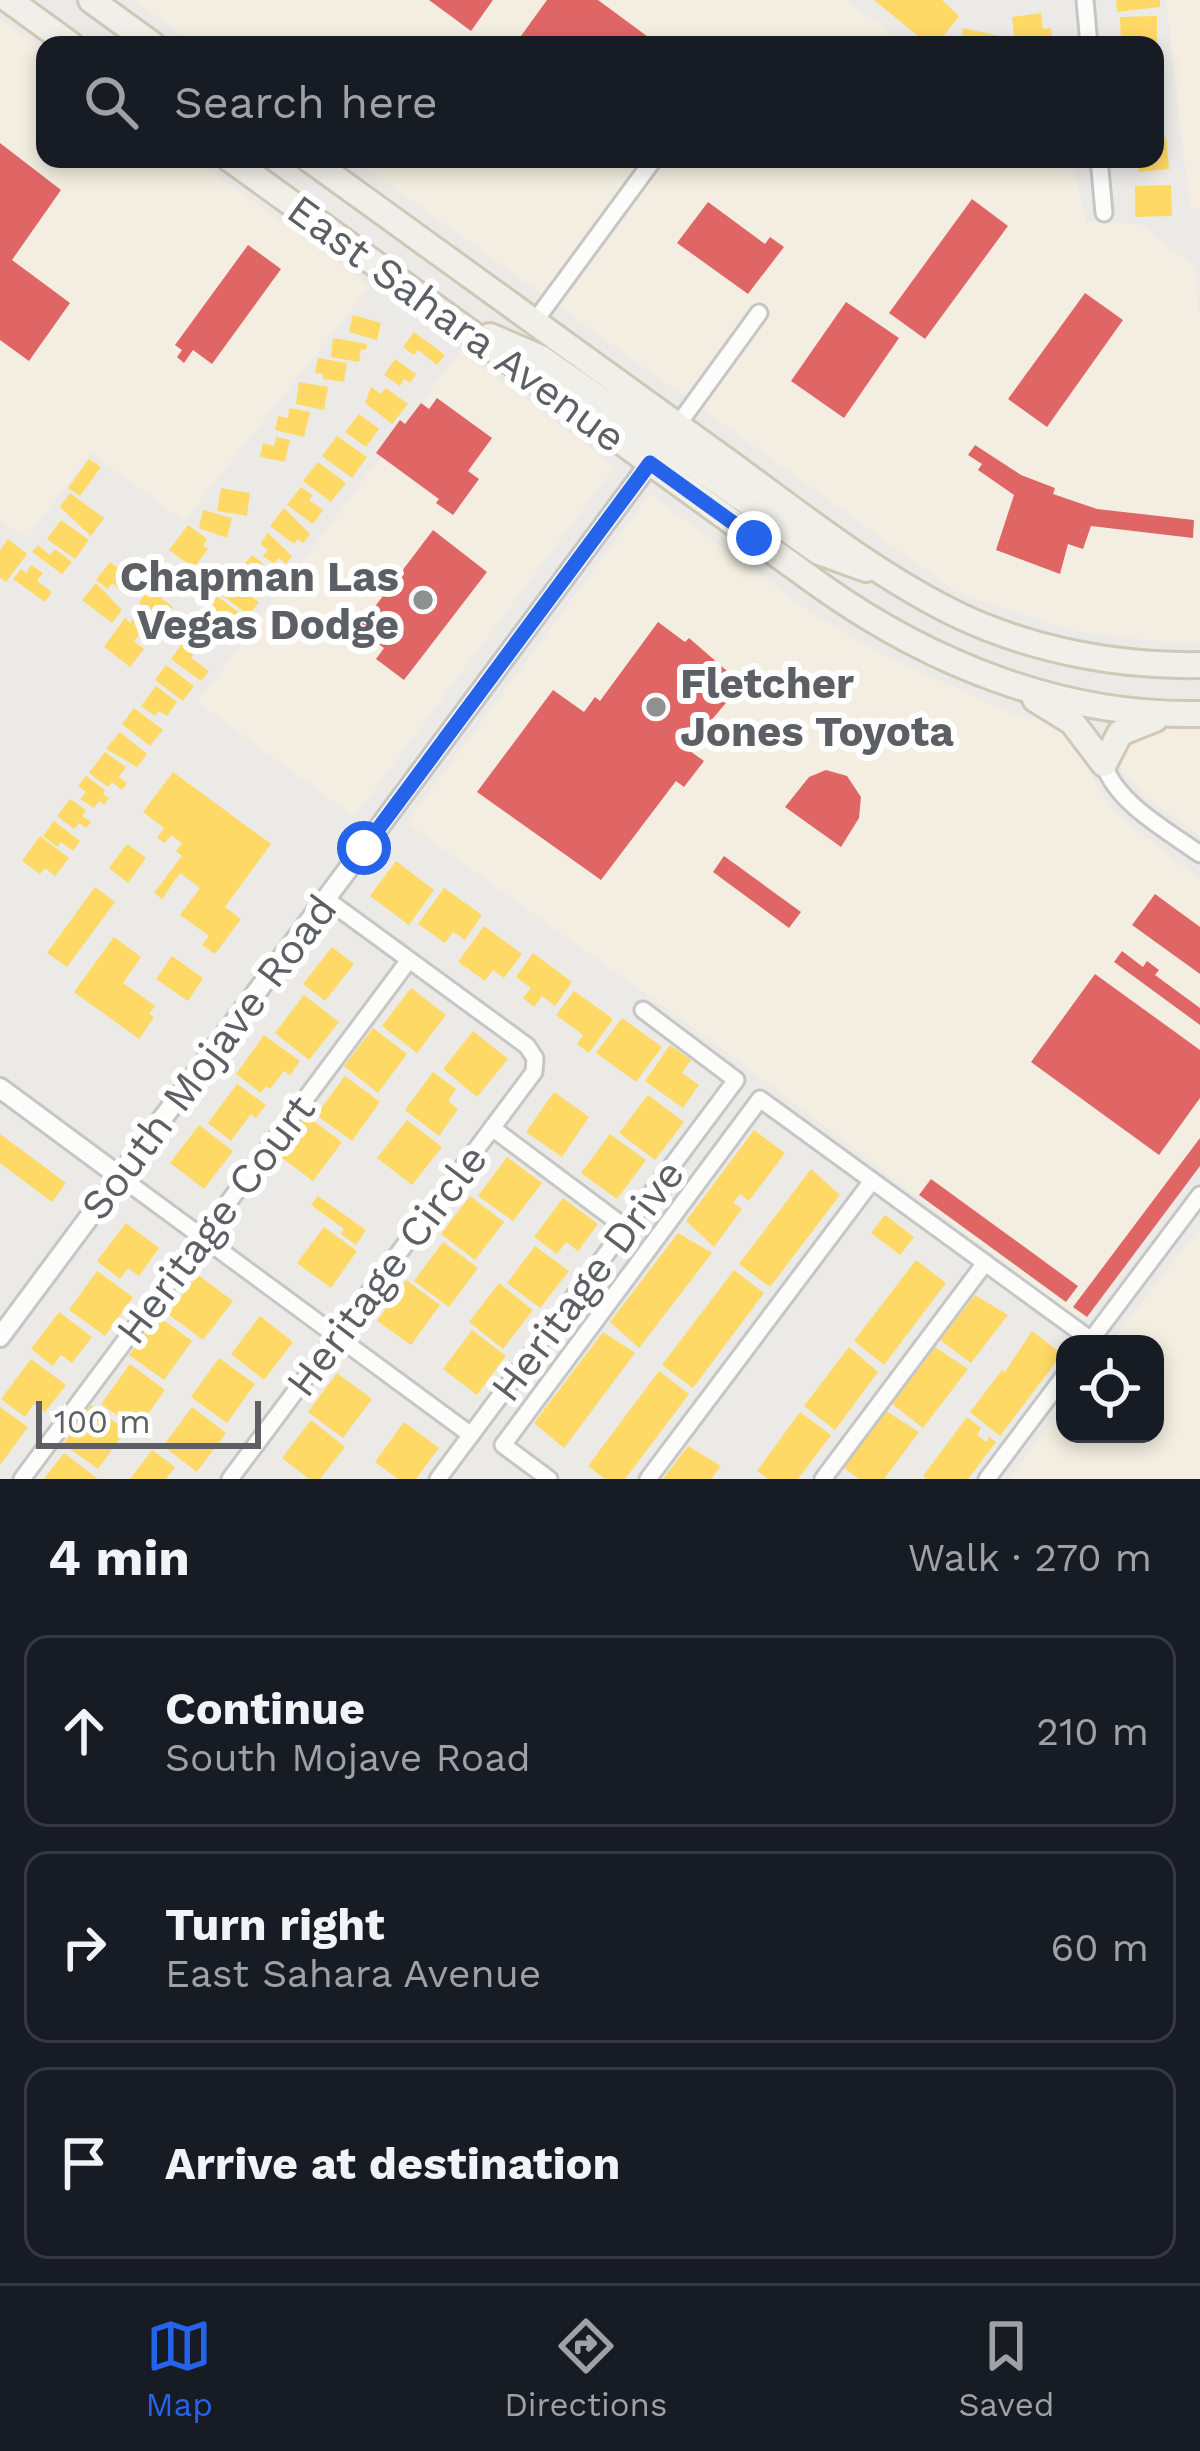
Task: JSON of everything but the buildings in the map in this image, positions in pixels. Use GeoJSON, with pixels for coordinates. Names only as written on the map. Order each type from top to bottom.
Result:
{"type":"FeatureCollection","features":[{"type":"Feature","properties":{"kind":"main road"},"geometry":{"type":"LineString","coordinates":[[9,0],[59,36]]}},
{"type":"Feature","properties":{"kind":"main road"},"geometry":{"type":"LineString","coordinates":[[91,0],[140,36]]}},
{"type":"Feature","properties":{"kind":"main road","name":"East Sahara Avenue"},"geometry":{"type":"LineString","coordinates":[[243,168],[459,324],[961,616],[1024,640],[1109,659],[1200,664]]}},
{"type":"Feature","properties":{"kind":"main road","name":"East Sahara Avenue"},"geometry":{"type":"LineString","coordinates":[[321,168],[535,322],[664,444],[886,629],[944,659],[1007,683],[1104,706],[1200,714]]}},
{"type":"Feature","properties":{"kind":"main road"},"geometry":{"type":"LineString","coordinates":[[337,236],[364,199]]}},
{"type":"Feature","properties":{"kind":"main road"},"geometry":{"type":"LineString","coordinates":[[1007,683],[1065,716],[1104,764],[1126,728],[1172,715]]}},
{"type":"Feature","properties":{"kind":"street"},"geometry":{"type":"LineString","coordinates":[[1085,0],[1088,36]]}},
{"type":"Feature","properties":{"kind":"street"},"geometry":{"type":"LineString","coordinates":[[535,322],[647,168]]}},
{"type":"Feature","properties":{"kind":"street"},"geometry":{"type":"LineString","coordinates":[[1100,168],[1104,213]]}},
{"type":"Feature","properties":{"kind":"street","name":"South Mojave Road"},"geometry":{"type":"LineString","coordinates":[[0,1336],[759,314]]}},
{"type":"Feature","properties":{"kind":"street"},"geometry":{"type":"LineString","coordinates":[[1104,764],[1124,795],[1200,854]]}},
{"type":"Feature","properties":{"kind":"street"},"geometry":{"type":"LineString","coordinates":[[326,899],[409,960]]}},
{"type":"Feature","properties":{"kind":"street","name":"Heritage Circle"},"geometry":{"type":"LineString","coordinates":[[230,1479],[534,1072],[535,1058],[527,1046],[409,960]]}},
{"type":"Feature","properties":{"kind":"street","name":"Heritage Court"},"geometry":{"type":"LineString","coordinates":[[22,1479],[409,960]]}},
{"type":"Feature","properties":{"kind":"street","name":"Heritage Drive"},"geometry":{"type":"LineString","coordinates":[[438,1479],[736,1080],[643,1010]]}},
{"type":"Feature","properties":{"kind":"street"},"geometry":{"type":"LineString","coordinates":[[0,1088],[471,1435]]}},
{"type":"Feature","properties":{"kind":"street"},"geometry":{"type":"LineString","coordinates":[[549,1479],[503,1444],[760,1099],[1080,1335]]}},
{"type":"Feature","properties":{"kind":"street"},"geometry":{"type":"LineString","coordinates":[[492,1129],[626,1228]]}},
{"type":"Feature","properties":{"kind":"street"},"geometry":{"type":"LineString","coordinates":[[648,1479],[872,1181]]}},
{"type":"Feature","properties":{"kind":"street"},"geometry":{"type":"LineString","coordinates":[[1094,1335],[1200,1195]]}},
{"type":"Feature","properties":{"kind":"street"},"geometry":{"type":"LineString","coordinates":[[824,1479],[985,1263]]}},
{"type":"Feature","properties":{"kind":"street"},"geometry":{"type":"LineString","coordinates":[[987,1479],[1056,1387]]}},
{"type":"Feature","properties":{"kind":"shaded area"},"geometry":{"type":"Polygon","coordinates":[[[134,0],[846,0],[894,36],[184,36],[134,0]]]}},
{"type":"Feature","properties":{"kind":"shaded area"},"geometry":{"type":"Polygon","coordinates":[[[1166,0],[1200,0],[1200,208],[1190,209],[1166,0]]]}},
{"type":"Feature","properties":{"kind":"shaded area"},"geometry":{"type":"Polygon","coordinates":[[[0,19],[36,45],[36,168],[206,168],[370,286],[184,521],[91,453],[26,539],[0,520],[0,19]]]}},
{"type":"Feature","properties":{"kind":"shaded area"},"geometry":{"type":"Polygon","coordinates":[[[367,168],[1068,168],[1075,173],[1086,222],[1140,224],[1195,267],[1200,320],[1200,642],[1074,631],[958,593],[367,168]]]}},
{"type":"Feature","properties":{"kind":"shaded area"},"geometry":{"type":"Polygon","coordinates":[[[460,351],[615,466],[354,817],[198,702],[460,351]]]}},
{"type":"Feature","properties":{"kind":"shaded area"},"geometry":{"type":"Polygon","coordinates":[[[650,494],[806,609],[875,651],[1012,714],[1060,724],[1113,811],[1200,880],[1200,1166],[1081,1321],[721,1048],[407,823],[650,494]]]}},
{"type":"Feature","properties":{"kind":"shaded area"},"geometry":{"type":"Polygon","coordinates":[[[1200,724],[1200,836],[1145,797],[1122,771],[1117,756],[1137,733],[1200,724]]]}},
{"type":"Feature","properties":{"kind":"shaded area"},"geometry":{"type":"Polygon","coordinates":[[[1200,1227],[1200,1479],[1009,1479],[1056,1417],[1056,1443],[1164,1443],[1164,1335],[1118,1335],[1200,1227]]]}},
{"type":"Feature","properties":{"kind":"place","name":"Chapman Las Vegas Dodge"},"geometry":{"type":"Point","coordinates":[423,600]}},
{"type":"Feature","properties":{"kind":"place","name":"Fletcher Jones Toyota"},"geometry":{"type":"Point","coordinates":[656,707]}},
{"type":"Feature","properties":{"kind":"route"},"geometry":{"type":"LineString","coordinates":[[364,848],[650,463],[754,538]]}}]}
